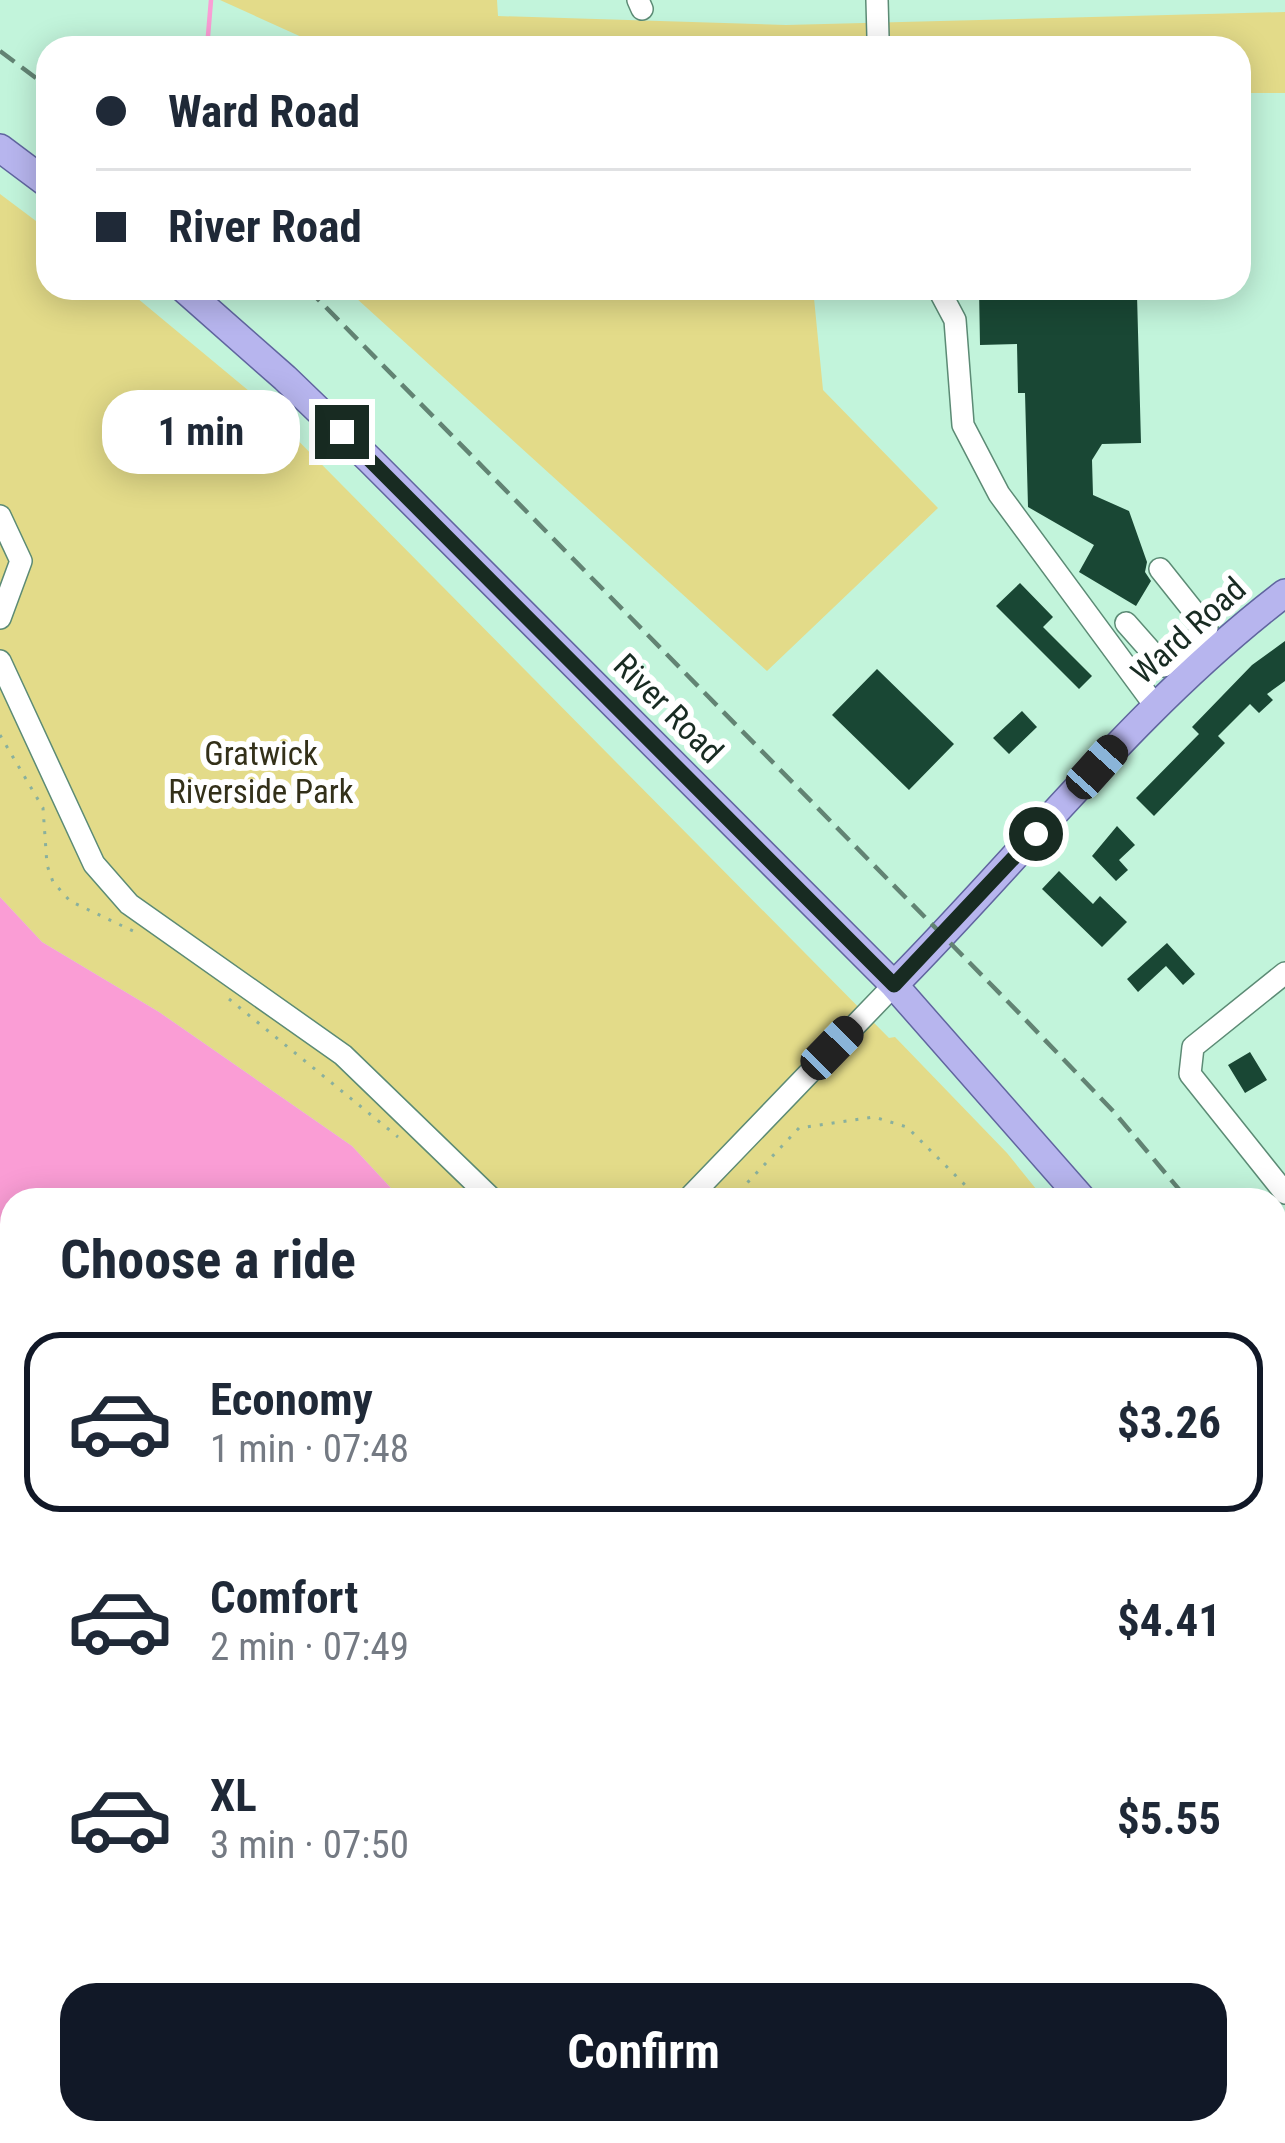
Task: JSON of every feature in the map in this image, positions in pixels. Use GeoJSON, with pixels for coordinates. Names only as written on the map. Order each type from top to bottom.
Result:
{"type":"FeatureCollection","features":[{"type":"Feature","properties":{"kind":"main road"},"geometry":{"type":"LineString","coordinates":[[0,148],[36,175]]}},
{"type":"Feature","properties":{"kind":"main road","name":"River Road"},"geometry":{"type":"LineString","coordinates":[[197,300],[370,460],[894,985],[1072,1188]]}},
{"type":"Feature","properties":{"kind":"main road","name":"Ward Road"},"geometry":{"type":"LineString","coordinates":[[894,985],[1149,698],[1214,636],[1285,593]]}},
{"type":"Feature","properties":{"kind":"street"},"geometry":{"type":"LineString","coordinates":[[878,0],[878,36]]}},
{"type":"Feature","properties":{"kind":"street"},"geometry":{"type":"LineString","coordinates":[[944,300],[955,320],[963,425],[999,494],[1149,698]]}},
{"type":"Feature","properties":{"kind":"street"},"geometry":{"type":"LineString","coordinates":[[0,516],[21,561],[0,618]]}},
{"type":"Feature","properties":{"kind":"street"},"geometry":{"type":"LineString","coordinates":[[1160,569],[1214,636]]}},
{"type":"Feature","properties":{"kind":"street"},"geometry":{"type":"LineString","coordinates":[[1126,623],[1172,675]]}},
{"type":"Feature","properties":{"kind":"street"},"geometry":{"type":"LineString","coordinates":[[0,661],[94,864],[129,904],[343,1055],[482,1188]]}},
{"type":"Feature","properties":{"kind":"street"},"geometry":{"type":"LineString","coordinates":[[1282,1188],[1190,1074],[1192,1047],[1285,973]]}},
{"type":"Feature","properties":{"kind":"street"},"geometry":{"type":"LineString","coordinates":[[699,1188],[894,985]]}},
{"type":"Feature","properties":{"kind":"path"},"geometry":{"type":"LineString","coordinates":[[742,1188],[799,1128],[874,1117],[908,1127],[968,1188]]}},
{"type":"Feature","properties":{"kind":"green space"},"geometry":{"type":"Polygon","coordinates":[[[220,0],[497,0],[498,16],[786,25],[1285,12],[1285,93],[1251,93],[1251,36],[300,36],[220,0]]]}},
{"type":"Feature","properties":{"kind":"green space","name":"Gratwick Riverside Park"},"geometry":{"type":"Polygon","coordinates":[[[0,194],[36,221],[36,300],[139,300],[249,391],[889,1038],[895,1037],[1035,1188],[391,1188],[352,1146],[159,1012],[42,942],[0,897],[0,194]]]}},
{"type":"Feature","properties":{"kind":"green space"},"geometry":{"type":"Polygon","coordinates":[[[358,300],[814,300],[823,390],[938,508],[767,671],[358,300]]]}},
{"type":"Feature","properties":{"kind":"shaded area"},"geometry":{"type":"Polygon","coordinates":[[[0,897],[42,942],[159,1012],[352,1146],[391,1188],[0,1188],[0,897]]]}},
{"type":"Feature","properties":{"kind":"building"},"geometry":{"type":"Polygon","coordinates":[[[979,300],[1137,300],[1141,443],[1102,444],[1092,460],[1093,495],[1129,511],[1147,562],[1145,572],[1151,581],[1136,606],[1079,572],[1094,545],[1028,507],[1025,393],[1018,393],[1017,344],[980,345],[979,300]]]}},
{"type":"Feature","properties":{"kind":"building"},"geometry":{"type":"Polygon","coordinates":[[[1020,583],[1053,617],[1043,627],[1092,676],[1079,689],[996,606],[1020,583]]]}},
{"type":"Feature","properties":{"kind":"building"},"geometry":{"type":"Polygon","coordinates":[[[1285,641],[1285,681],[1267,694],[1273,700],[1259,713],[1250,704],[1218,736],[1225,743],[1154,816],[1136,798],[1199,734],[1192,727],[1252,665],[1285,641]]]}},
{"type":"Feature","properties":{"kind":"building"},"geometry":{"type":"Polygon","coordinates":[[[877,669],[954,744],[909,790],[832,715],[877,669]]]}},
{"type":"Feature","properties":{"kind":"building"},"geometry":{"type":"Polygon","coordinates":[[[1022,711],[1037,727],[1009,754],[993,738],[1022,711]]]}},
{"type":"Feature","properties":{"kind":"building"},"geometry":{"type":"Polygon","coordinates":[[[1117,826],[1135,845],[1119,860],[1128,870],[1116,881],[1092,856],[1117,826]]]}},
{"type":"Feature","properties":{"kind":"building"},"geometry":{"type":"Polygon","coordinates":[[[1059,871],[1093,904],[1100,896],[1127,922],[1102,947],[1042,889],[1059,871]]]}},
{"type":"Feature","properties":{"kind":"building"},"geometry":{"type":"Polygon","coordinates":[[[1167,943],[1195,974],[1183,985],[1166,966],[1138,992],[1127,979],[1167,943]]]}},
{"type":"Feature","properties":{"kind":"building"},"geometry":{"type":"Polygon","coordinates":[[[1250,1052],[1267,1080],[1245,1093],[1228,1065],[1250,1052]]]}},
{"type":"Feature","properties":{"kind":"waterway"},"geometry":{"type":"LineString","coordinates":[[208,36],[211,0]]}},
{"type":"Feature","properties":{"kind":"railway"},"geometry":{"type":"LineString","coordinates":[[0,51],[36,78]]}},
{"type":"Feature","properties":{"kind":"railway"},"geometry":{"type":"LineString","coordinates":[[319,300],[1020,1014],[1114,1112],[1178,1188]]}},
{"type":"Feature","properties":{"kind":"route"},"geometry":{"type":"LineString","coordinates":[[342,432],[894,985],[1036,834]]}}]}
